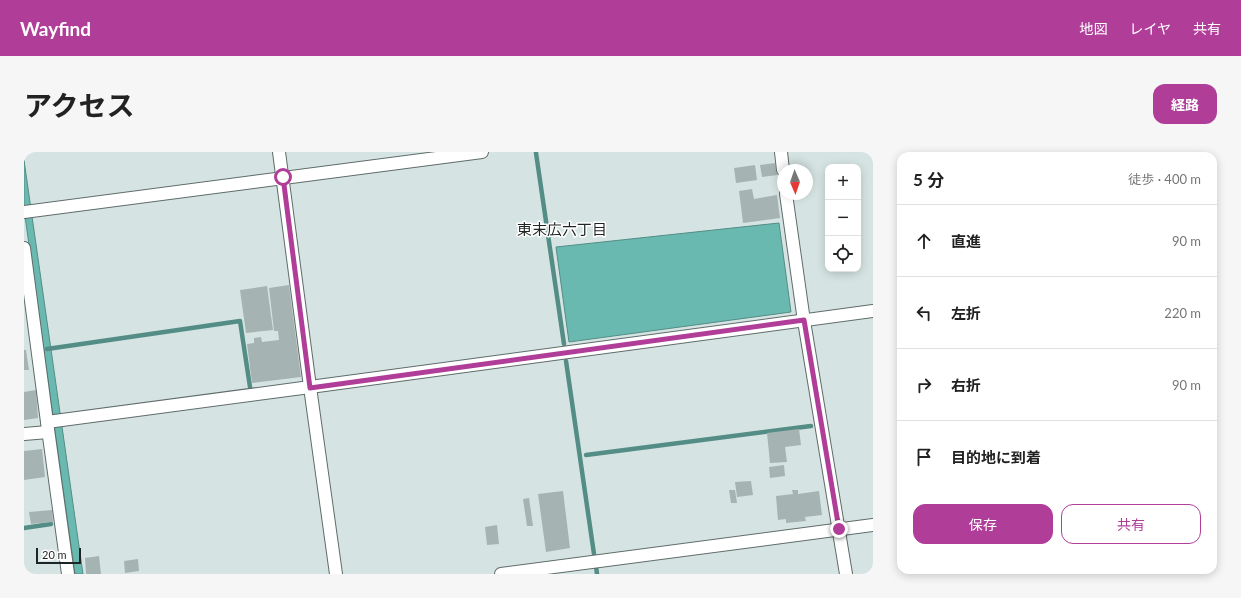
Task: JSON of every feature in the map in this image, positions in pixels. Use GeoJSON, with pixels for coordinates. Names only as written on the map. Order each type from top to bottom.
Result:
{"type":"FeatureCollection","features":[{"type":"Feature","properties":{"kind":"street"},"geometry":{"type":"LineString","coordinates":[[280,152],[310,388],[336,574]]}},
{"type":"Feature","properties":{"kind":"street"},"geometry":{"type":"LineString","coordinates":[[28,211],[482,152]]}},
{"type":"Feature","properties":{"kind":"street"},"geometry":{"type":"LineString","coordinates":[[781,152],[782,164]]}},
{"type":"Feature","properties":{"kind":"street"},"geometry":{"type":"LineString","coordinates":[[787,200],[804,320],[846,574]]}},
{"type":"Feature","properties":{"kind":"street"},"geometry":{"type":"LineString","coordinates":[[24,248],[52,423],[68,574]]}},
{"type":"Feature","properties":{"kind":"street"},"geometry":{"type":"LineString","coordinates":[[24,434],[52,423],[873,311]]}},
{"type":"Feature","properties":{"kind":"street"},"geometry":{"type":"LineString","coordinates":[[508,574],[873,524]]}},
{"type":"Feature","properties":{"kind":"water"},"geometry":{"type":"Polygon","coordinates":[[[24,160],[83,574],[75,574],[24,209],[24,160]]]}},
{"type":"Feature","properties":{"kind":"water"},"geometry":{"type":"Polygon","coordinates":[[[779,223],[791,312],[569,342],[556,247],[779,223]]]}},
{"type":"Feature","properties":{"kind":"building"},"geometry":{"type":"Polygon","coordinates":[[[775,163],[777,175],[762,177],[760,165],[775,163]]]}},
{"type":"Feature","properties":{"kind":"building"},"geometry":{"type":"Polygon","coordinates":[[[755,165],[757,180],[736,183],[734,168],[755,165]]]}},
{"type":"Feature","properties":{"kind":"building"},"geometry":{"type":"Polygon","coordinates":[[[752,189],[754,199],[777,195],[780,218],[743,223],[739,191],[752,189]]]}},
{"type":"Feature","properties":{"kind":"building"},"geometry":{"type":"Polygon","coordinates":[[[289,285],[301,377],[252,383],[247,344],[254,343],[254,338],[261,337],[262,342],[279,340],[278,331],[274,331],[269,288],[289,285]]]}},
{"type":"Feature","properties":{"kind":"building"},"geometry":{"type":"Polygon","coordinates":[[[267,286],[273,330],[246,333],[240,290],[267,286]]]}},
{"type":"Feature","properties":{"kind":"building"},"geometry":{"type":"Polygon","coordinates":[[[24,350],[26,350],[29,370],[24,370],[24,350]]]}},
{"type":"Feature","properties":{"kind":"building"},"geometry":{"type":"Polygon","coordinates":[[[36,390],[38,418],[24,420],[24,392],[36,390]]]}},
{"type":"Feature","properties":{"kind":"building"},"geometry":{"type":"Polygon","coordinates":[[[799,429],[801,445],[785,447],[787,462],[770,463],[767,433],[799,429]]]}},
{"type":"Feature","properties":{"kind":"building"},"geometry":{"type":"Polygon","coordinates":[[[42,449],[45,477],[24,480],[24,451],[42,449]]]}},
{"type":"Feature","properties":{"kind":"building"},"geometry":{"type":"Polygon","coordinates":[[[784,465],[785,476],[770,478],[769,467],[784,465]]]}},
{"type":"Feature","properties":{"kind":"building"},"geometry":{"type":"Polygon","coordinates":[[[751,481],[753,495],[737,497],[735,482],[751,481]]]}},
{"type":"Feature","properties":{"kind":"building"},"geometry":{"type":"Polygon","coordinates":[[[729,490],[735,490],[737,503],[731,503],[729,490]]]}},
{"type":"Feature","properties":{"kind":"building"},"geometry":{"type":"Polygon","coordinates":[[[792,490],[798,490],[798,494],[819,491],[822,515],[805,517],[806,521],[786,523],[786,519],[778,520],[776,496],[793,494],[792,490]]]}},
{"type":"Feature","properties":{"kind":"building"},"geometry":{"type":"Polygon","coordinates":[[[563,491],[570,548],[546,552],[538,494],[563,491]]]}},
{"type":"Feature","properties":{"kind":"building"},"geometry":{"type":"Polygon","coordinates":[[[529,498],[533,526],[527,526],[523,499],[529,498]]]}},
{"type":"Feature","properties":{"kind":"building"},"geometry":{"type":"Polygon","coordinates":[[[52,510],[53,522],[31,524],[29,512],[52,510]]]}},
{"type":"Feature","properties":{"kind":"building"},"geometry":{"type":"Polygon","coordinates":[[[497,525],[499,544],[487,545],[485,527],[497,525]]]}},
{"type":"Feature","properties":{"kind":"building"},"geometry":{"type":"Polygon","coordinates":[[[99,556],[101,574],[86,574],[85,558],[99,556]]]}},
{"type":"Feature","properties":{"kind":"building"},"geometry":{"type":"Polygon","coordinates":[[[138,559],[139,571],[125,573],[124,561],[138,559]]]}},
{"type":"Feature","properties":{"kind":"waterway"},"geometry":{"type":"LineString","coordinates":[[536,153],[564,344]]}},
{"type":"Feature","properties":{"kind":"waterway"},"geometry":{"type":"LineString","coordinates":[[47,349],[240,321],[250,387]]}},
{"type":"Feature","properties":{"kind":"waterway"},"geometry":{"type":"LineString","coordinates":[[566,361],[594,554]]}},
{"type":"Feature","properties":{"kind":"waterway"},"geometry":{"type":"LineString","coordinates":[[586,455],[811,426]]}},
{"type":"Feature","properties":{"kind":"waterway"},"geometry":{"type":"LineString","coordinates":[[24,528],[51,524]]}},
{"type":"Feature","properties":{"kind":"waterway"},"geometry":{"type":"LineString","coordinates":[[596,566],[597,574]]}},
{"type":"Feature","properties":{"kind":"district","name":"東末広六丁目"},"geometry":{"type":"Point","coordinates":[562,230]}},
{"type":"Feature","properties":{"kind":"route"},"geometry":{"type":"LineString","coordinates":[[283,177],[310,388],[804,320],[839,529]]}}]}
